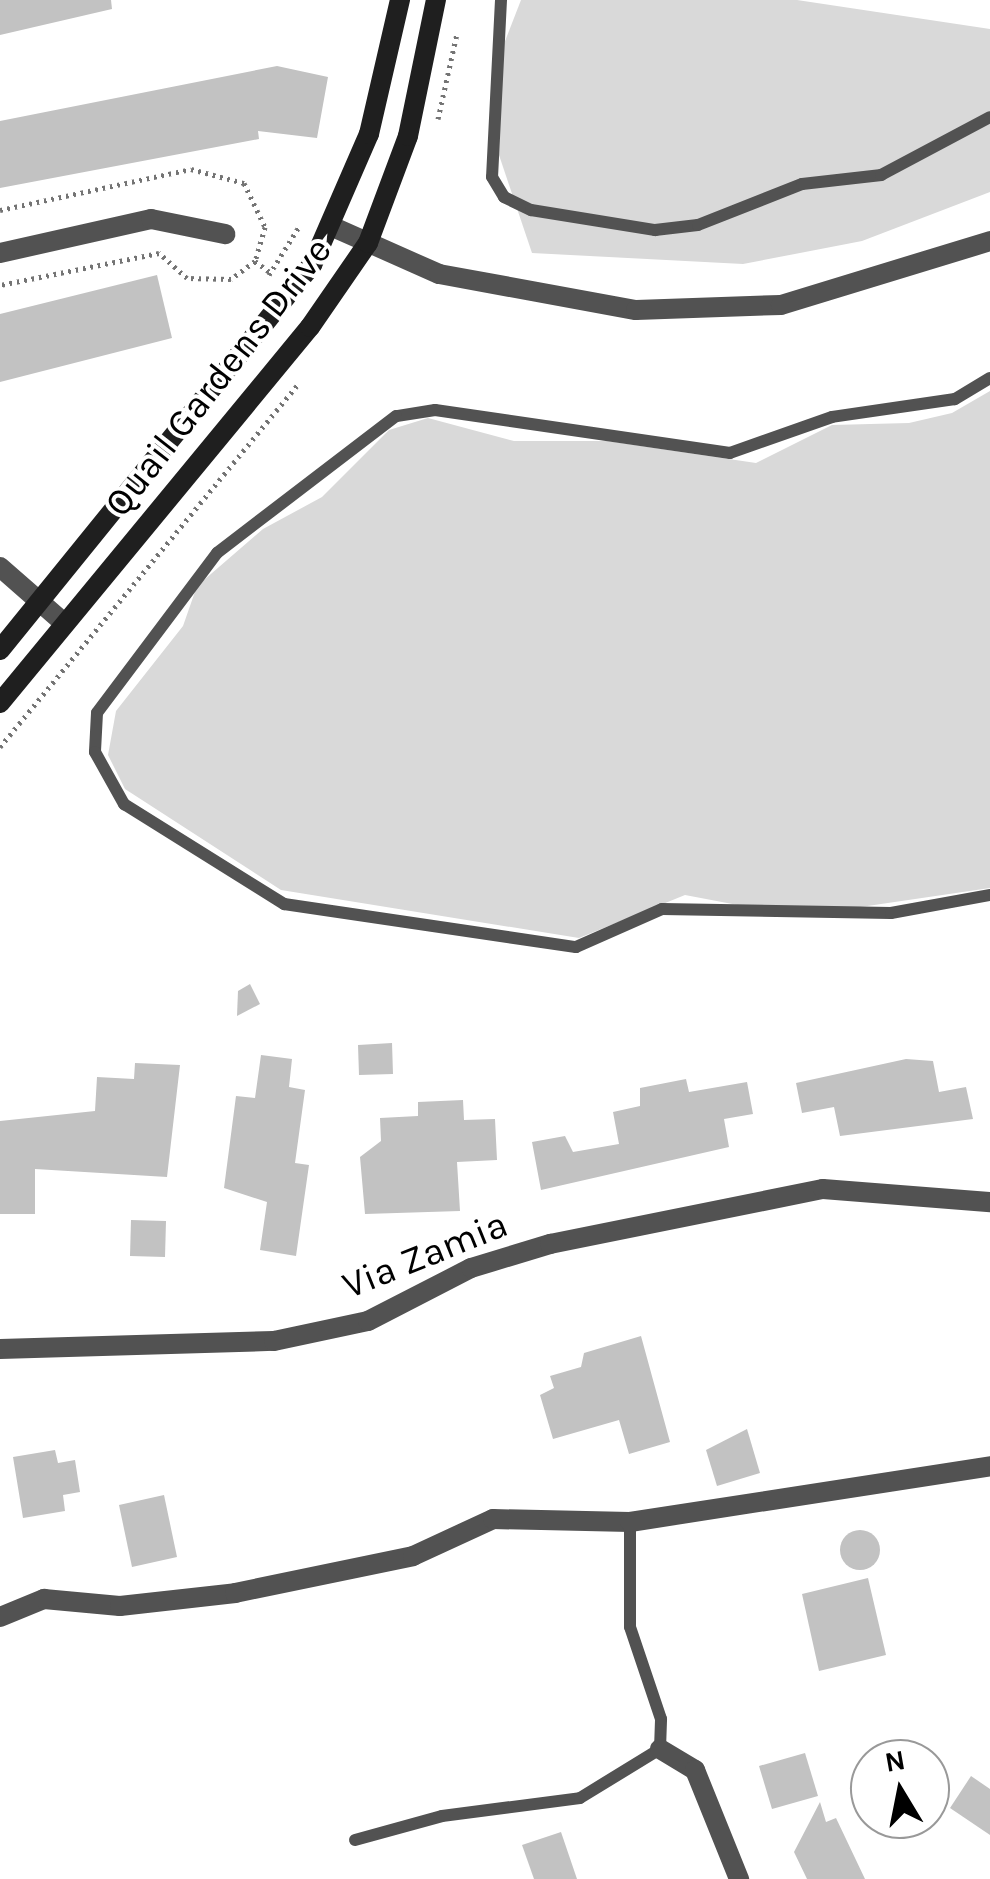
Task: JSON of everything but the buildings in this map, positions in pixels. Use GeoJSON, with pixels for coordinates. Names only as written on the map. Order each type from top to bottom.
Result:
{"type":"FeatureCollection","features":[{"type":"Feature","properties":{"kind":"main road","name":"Quail Gardens Drive"},"geometry":{"type":"LineString","coordinates":[[0,650],[312,266],[369,134],[400,0]]}},
{"type":"Feature","properties":{"kind":"main road","name":"Quail Gardens Drive"},"geometry":{"type":"LineString","coordinates":[[0,703],[368,243],[408,136],[436,0]]}},
{"type":"Feature","properties":{"kind":"street"},"geometry":{"type":"LineString","coordinates":[[0,252],[151,219],[225,234]]}},
{"type":"Feature","properties":{"kind":"street"},"geometry":{"type":"LineString","coordinates":[[332,227],[495,289],[701,310],[782,305],[874,284],[990,241]]}},
{"type":"Feature","properties":{"kind":"street"},"geometry":{"type":"LineString","coordinates":[[0,568],[65,624]]}},
{"type":"Feature","properties":{"kind":"street","name":"Via Zamia"},"geometry":{"type":"LineString","coordinates":[[0,1349],[274,1341],[368,1321],[471,1268],[550,1244],[822,1189],[990,1202]]}},
{"type":"Feature","properties":{"kind":"street"},"geometry":{"type":"LineString","coordinates":[[0,1618],[44,1599],[120,1606],[235,1593],[413,1556],[494,1519],[630,1522],[990,1466]]}},
{"type":"Feature","properties":{"kind":"street"},"geometry":{"type":"LineString","coordinates":[[660,1749],[695,1770],[740,1879]]}},
{"type":"Feature","properties":{"kind":"lane"},"geometry":{"type":"LineString","coordinates":[[501,0],[492,177],[504,197],[530,210],[654,230],[698,225],[802,184],[881,175],[990,117]]}},
{"type":"Feature","properties":{"kind":"lane"},"geometry":{"type":"LineString","coordinates":[[990,378],[955,400],[832,417],[730,453],[435,410],[396,416],[218,552],[106,698],[95,752],[124,804],[284,904],[576,947],[662,909],[891,913],[990,895]]}},
{"type":"Feature","properties":{"kind":"lane"},"geometry":{"type":"LineString","coordinates":[[355,1840],[442,1816],[580,1798],[660,1749],[661,1719],[630,1627],[630,1522]]}},
{"type":"Feature","properties":{"kind":"path"},"geometry":{"type":"LineString","coordinates":[[262,288],[306,215]]}},
{"type":"Feature","properties":{"kind":"path"},"geometry":{"type":"LineString","coordinates":[[0,285],[159,254],[186,278],[231,279],[255,260],[271,273]]}},
{"type":"Feature","properties":{"kind":"path"},"geometry":{"type":"LineString","coordinates":[[0,747],[311,367]]}},
{"type":"Feature","properties":{"kind":"shaded area"},"geometry":{"type":"Polygon","coordinates":[[[521,0],[797,0],[990,29],[990,192],[862,241],[743,264],[532,253],[499,155],[502,49],[521,0]]]}},
{"type":"Feature","properties":{"kind":"shaded area"},"geometry":{"type":"Polygon","coordinates":[[[990,391],[990,888],[847,909],[769,911],[685,895],[579,938],[281,890],[125,789],[108,755],[116,711],[183,626],[197,586],[263,529],[322,497],[389,430],[428,418],[514,441],[607,441],[756,463],[832,425],[909,423],[952,413],[990,391]]]}}]}
